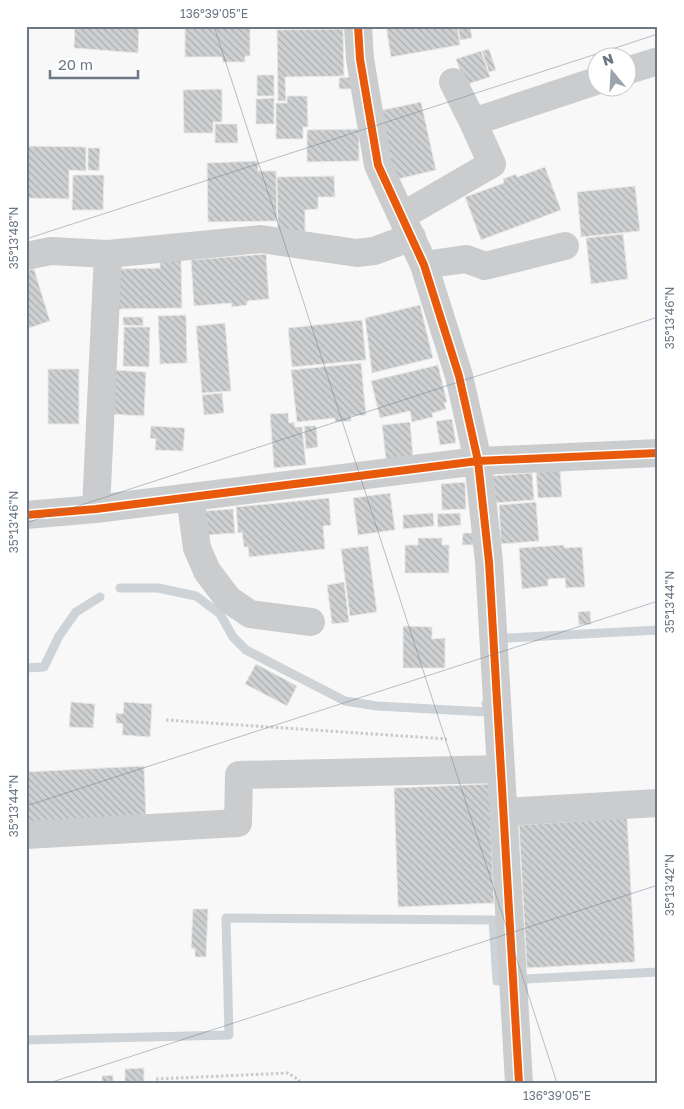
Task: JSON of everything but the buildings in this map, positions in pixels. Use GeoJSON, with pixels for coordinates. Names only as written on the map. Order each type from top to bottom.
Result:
{"type":"FeatureCollection","features":[{"type":"Feature","properties":{"kind":"street"},"geometry":{"type":"LineString","coordinates":[[358,26],[360,58],[378,165],[424,265],[459,376],[478,461],[489,562],[519,1083]]}},
{"type":"Feature","properties":{"kind":"street"},"geometry":{"type":"LineString","coordinates":[[636,68],[658,60]]}},
{"type":"Feature","properties":{"kind":"street"},"geometry":{"type":"LineString","coordinates":[[26,256],[51,251],[108,254],[262,239],[357,253],[374,251],[492,164],[453,82]]}},
{"type":"Feature","properties":{"kind":"street"},"geometry":{"type":"LineString","coordinates":[[472,122],[586,84]]}},
{"type":"Feature","properties":{"kind":"street"},"geometry":{"type":"LineString","coordinates":[[424,265],[466,259],[485,266],[565,246]]}},
{"type":"Feature","properties":{"kind":"street"},"geometry":{"type":"LineString","coordinates":[[96,508],[108,254]]}},
{"type":"Feature","properties":{"kind":"street"},"geometry":{"type":"LineString","coordinates":[[26,515],[190,497],[478,461],[658,453]]}},
{"type":"Feature","properties":{"kind":"street"},"geometry":{"type":"LineString","coordinates":[[190,497],[197,548],[207,571],[228,599],[250,614],[311,622]]}},
{"type":"Feature","properties":{"kind":"street"},"geometry":{"type":"LineString","coordinates":[[26,835],[238,823],[239,775],[501,769]]}},
{"type":"Feature","properties":{"kind":"street"},"geometry":{"type":"LineString","coordinates":[[504,812],[658,802]]}},
{"type":"Feature","properties":{"kind":"path"},"geometry":{"type":"LineString","coordinates":[[166,720],[451,740]]}},
{"type":"Feature","properties":{"kind":"path"},"geometry":{"type":"LineString","coordinates":[[156,1079],[288,1073],[298,1080],[299,1083]]}},
{"type":"Feature","properties":{"kind":"waterway"},"geometry":{"type":"LineString","coordinates":[[120,588],[158,588],[196,596],[220,614],[233,637],[246,650],[345,701],[377,706],[487,712],[486,703]]}},
{"type":"Feature","properties":{"kind":"waterway"},"geometry":{"type":"LineString","coordinates":[[26,668],[44,667],[59,636],[76,612],[100,597]]}},
{"type":"Feature","properties":{"kind":"waterway"},"geometry":{"type":"LineString","coordinates":[[508,638],[658,630]]}},
{"type":"Feature","properties":{"kind":"waterway"},"geometry":{"type":"LineString","coordinates":[[26,1040],[229,1035],[226,918],[493,920],[497,981],[504,981]]}},
{"type":"Feature","properties":{"kind":"waterway"},"geometry":{"type":"LineString","coordinates":[[525,979],[658,972]]}},
{"type":"Feature","properties":{"kind":"cycle path"},"geometry":{"type":"LineString","coordinates":[[358,26],[360,59],[378,165],[424,265],[459,376],[478,461],[489,562],[519,1083]]}},
{"type":"Feature","properties":{"kind":"cycle path"},"geometry":{"type":"LineString","coordinates":[[26,515],[96,509],[478,461],[658,453]]}}]}
